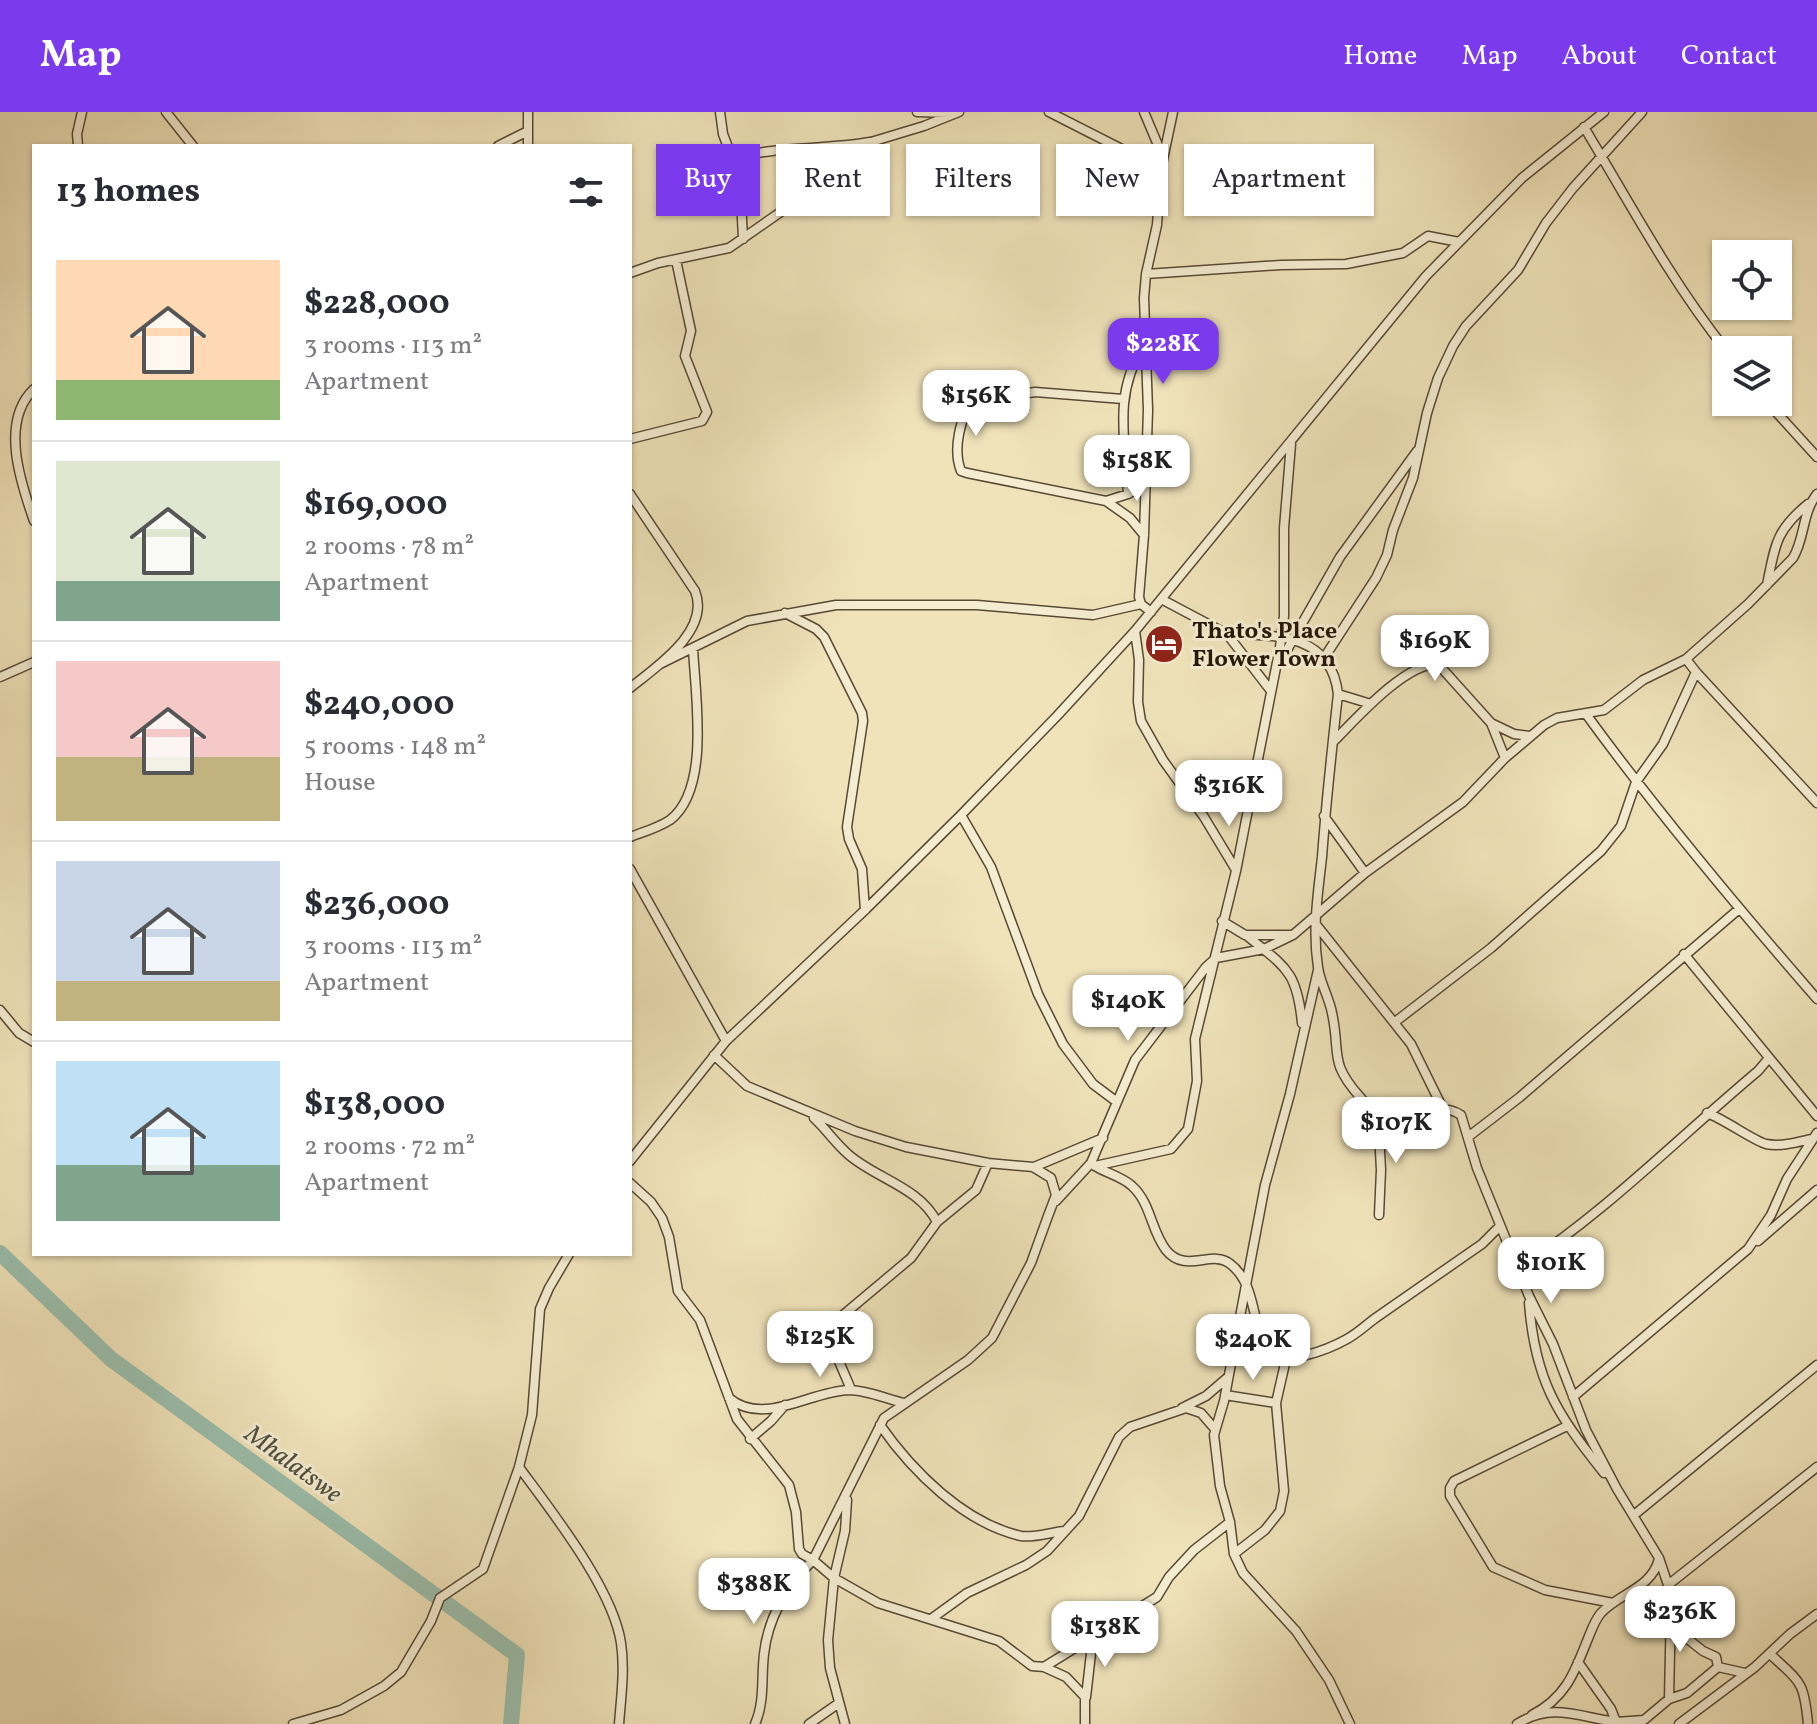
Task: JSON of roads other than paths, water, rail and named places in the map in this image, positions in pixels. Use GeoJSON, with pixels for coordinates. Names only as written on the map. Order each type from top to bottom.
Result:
{"type":"FeatureCollection","features":[{"type":"Feature","properties":{"kind":"street"},"geometry":{"type":"LineString","coordinates":[[78,144],[82,112]]}},
{"type":"Feature","properties":{"kind":"street"},"geometry":{"type":"LineString","coordinates":[[166,112],[191,144]]}},
{"type":"Feature","properties":{"kind":"street"},"geometry":{"type":"LineString","coordinates":[[528,112],[528,144]]}},
{"type":"Feature","properties":{"kind":"street"},"geometry":{"type":"LineString","coordinates":[[720,112],[727,144]]}},
{"type":"Feature","properties":{"kind":"street"},"geometry":{"type":"LineString","coordinates":[[917,112],[952,112]]}},
{"type":"Feature","properties":{"kind":"street"},"geometry":{"type":"LineString","coordinates":[[760,153],[871,142],[959,112]]}},
{"type":"Feature","properties":{"kind":"street"},"geometry":{"type":"LineString","coordinates":[[1049,112],[1112,144]]}},
{"type":"Feature","properties":{"kind":"street"},"geometry":{"type":"LineString","coordinates":[[1144,112],[1158,144]]}},
{"type":"Feature","properties":{"kind":"street"},"geometry":{"type":"LineString","coordinates":[[1166,144],[1173,112]]}},
{"type":"Feature","properties":{"kind":"street"},"geometry":{"type":"LineString","coordinates":[[632,1158],[726,1041],[961,815],[1163,600],[1426,276],[1522,178],[1604,112]]}},
{"type":"Feature","properties":{"kind":"street"},"geometry":{"type":"LineString","coordinates":[[1324,658],[1376,578],[1387,555],[1413,478],[1417,450],[1438,378],[1453,346],[1466,326],[1518,270],[1546,223],[1573,188],[1642,112]]}},
{"type":"Feature","properties":{"kind":"street"},"geometry":{"type":"LineString","coordinates":[[1584,127],[1640,222],[1715,336]]}},
{"type":"Feature","properties":{"kind":"street"},"geometry":{"type":"LineString","coordinates":[[502,144],[526,132]]}},
{"type":"Feature","properties":{"kind":"street"},"geometry":{"type":"LineString","coordinates":[[632,272],[729,248],[859,154],[871,142]]}},
{"type":"Feature","properties":{"kind":"street"},"geometry":{"type":"LineString","coordinates":[[742,216],[743,239]]}},
{"type":"Feature","properties":{"kind":"street"},"geometry":{"type":"LineString","coordinates":[[1151,612],[1141,604],[1139,588],[1148,410],[1144,345],[1146,274],[1158,216]]}},
{"type":"Feature","properties":{"kind":"street"},"geometry":{"type":"LineString","coordinates":[[1146,274],[1346,264],[1403,253],[1428,236],[1459,242]]}},
{"type":"Feature","properties":{"kind":"street"},"geometry":{"type":"LineString","coordinates":[[632,438],[702,421],[707,412],[685,356],[691,331],[676,260]]}},
{"type":"Feature","properties":{"kind":"street"},"geometry":{"type":"LineString","coordinates":[[1128,494],[1123,399],[1129,373],[1144,345]]}},
{"type":"Feature","properties":{"kind":"street"},"geometry":{"type":"LineString","coordinates":[[32,391],[24,397],[13,422],[13,444],[32,514]]}},
{"type":"Feature","properties":{"kind":"street"},"geometry":{"type":"LineString","coordinates":[[1123,399],[1035,392],[975,401],[969,406],[961,427],[958,454],[961,471],[1106,501],[1130,518],[1144,535]]}},
{"type":"Feature","properties":{"kind":"street"},"geometry":{"type":"LineString","coordinates":[[1780,416],[1817,457]]}},
{"type":"Feature","properties":{"kind":"street"},"geometry":{"type":"LineString","coordinates":[[1093,1165],[1171,1149],[1188,1129],[1197,1081],[1195,1039],[1236,871],[1276,670],[1284,616],[1284,528],[1291,443]]}},
{"type":"Feature","properties":{"kind":"street"},"geometry":{"type":"LineString","coordinates":[[1276,670],[1340,557],[1417,450]]}},
{"type":"Feature","properties":{"kind":"street"},"geometry":{"type":"LineString","coordinates":[[1106,501],[1128,494],[1146,483]]}},
{"type":"Feature","properties":{"kind":"street"},"geometry":{"type":"LineString","coordinates":[[1766,586],[1779,535],[1790,519],[1817,494]]}},
{"type":"Feature","properties":{"kind":"street"},"geometry":{"type":"LineString","coordinates":[[632,497],[698,600],[699,609],[684,641],[632,686]]}},
{"type":"Feature","properties":{"kind":"street"},"geometry":{"type":"LineString","coordinates":[[1052,1205],[1093,1165],[1135,1060],[1196,978],[1216,958],[1264,949],[1293,935],[1365,873],[1463,802],[1530,736],[1557,718],[1604,710],[1643,680],[1686,659],[1784,569],[1798,550],[1810,503]]}},
{"type":"Feature","properties":{"kind":"street"},"geometry":{"type":"LineString","coordinates":[[1163,600],[1227,634],[1271,691]]}},
{"type":"Feature","properties":{"kind":"street"},"geometry":{"type":"LineString","coordinates":[[660,664],[747,621],[836,605],[977,605],[1093,615],[1141,604]]}},
{"type":"Feature","properties":{"kind":"street"},"geometry":{"type":"LineString","coordinates":[[784,613],[816,629],[824,637],[862,713],[847,827],[862,869],[865,910]]}},
{"type":"Feature","properties":{"kind":"street"},"geometry":{"type":"LineString","coordinates":[[1135,631],[1141,721],[1236,871]]}},
{"type":"Feature","properties":{"kind":"street"},"geometry":{"type":"LineString","coordinates":[[1227,634],[1281,635],[1295,640],[1314,648],[1336,678],[1338,694],[1314,920],[1318,969],[1332,1014],[1338,1066],[1365,1104],[1378,1113],[1411,1114],[1424,1109],[1461,1115],[1470,1150],[1529,1296],[1553,1344],[1586,1430],[1617,1489]]}},
{"type":"Feature","properties":{"kind":"street"},"geometry":{"type":"LineString","coordinates":[[632,836],[670,819],[689,793],[698,752],[693,648]]}},
{"type":"Feature","properties":{"kind":"street"},"geometry":{"type":"LineString","coordinates":[[1686,659],[1817,803]]}},
{"type":"Feature","properties":{"kind":"street"},"geometry":{"type":"LineString","coordinates":[[0,677],[32,663]]}},
{"type":"Feature","properties":{"kind":"street"},"geometry":{"type":"LineString","coordinates":[[1333,743],[1371,704],[1427,663],[1438,664],[1491,723],[1505,758]]}},
{"type":"Feature","properties":{"kind":"street"},"geometry":{"type":"LineString","coordinates":[[1395,1022],[1491,948],[1601,851],[1621,826],[1636,782],[1663,744],[1696,672]]}},
{"type":"Feature","properties":{"kind":"street"},"geometry":{"type":"LineString","coordinates":[[1338,694],[1371,704]]}},
{"type":"Feature","properties":{"kind":"street"},"geometry":{"type":"LineString","coordinates":[[1586,714],[1636,782],[1817,999]]}},
{"type":"Feature","properties":{"kind":"street"},"geometry":{"type":"LineString","coordinates":[[1491,723],[1514,734],[1530,736]]}},
{"type":"Feature","properties":{"kind":"street"},"geometry":{"type":"LineString","coordinates":[[961,815],[991,867],[1038,994],[1063,1044],[1093,1084],[1117,1102]]}},
{"type":"Feature","properties":{"kind":"street"},"geometry":{"type":"LineString","coordinates":[[1324,815],[1365,873]]}},
{"type":"Feature","properties":{"kind":"street"},"geometry":{"type":"LineString","coordinates":[[632,873],[726,1041]]}},
{"type":"Feature","properties":{"kind":"street"},"geometry":{"type":"LineString","coordinates":[[1468,1137],[1520,1097],[1739,909]]}},
{"type":"Feature","properties":{"kind":"street"},"geometry":{"type":"LineString","coordinates":[[1314,920],[1411,1044],[1444,1111]]}},
{"type":"Feature","properties":{"kind":"street"},"geometry":{"type":"LineString","coordinates":[[1222,921],[1264,949],[1288,970],[1296,983],[1303,1033]]}},
{"type":"Feature","properties":{"kind":"street"},"geometry":{"type":"LineString","coordinates":[[1245,935],[1293,935]]}},
{"type":"Feature","properties":{"kind":"street"},"geometry":{"type":"LineString","coordinates":[[1684,954],[1817,1116]]}},
{"type":"Feature","properties":{"kind":"street"},"geometry":{"type":"LineString","coordinates":[[1318,969],[1265,1185],[1225,1395],[1214,1428],[1220,1486],[1230,1522],[1234,1554],[1243,1573],[1296,1631],[1329,1680],[1350,1724]]}},
{"type":"Feature","properties":{"kind":"street"},"geometry":{"type":"LineString","coordinates":[[0,1010],[19,1033],[32,1041]]}},
{"type":"Feature","properties":{"kind":"street"},"geometry":{"type":"LineString","coordinates":[[714,1055],[747,1086],[811,1114],[906,1147],[988,1163],[1033,1167],[1051,1178],[1056,1188],[1031,1263],[992,1338],[968,1360],[890,1411],[880,1425],[813,1560],[781,1597],[764,1653],[762,1704],[755,1724]]}},
{"type":"Feature","properties":{"kind":"street"},"geometry":{"type":"LineString","coordinates":[[1518,1269],[1543,1253],[1608,1200],[1758,1071],[1769,1058]]}},
{"type":"Feature","properties":{"kind":"street"},"geometry":{"type":"LineString","coordinates":[[1378,1113],[1381,1170],[1379,1215]]}},
{"type":"Feature","properties":{"kind":"street"},"geometry":{"type":"LineString","coordinates":[[1707,1113],[1725,1119],[1764,1143],[1786,1144],[1815,1136]]}},
{"type":"Feature","properties":{"kind":"street"},"geometry":{"type":"LineString","coordinates":[[811,1114],[849,1155],[920,1200],[930,1208],[937,1222]]}},
{"type":"Feature","properties":{"kind":"street"},"geometry":{"type":"LineString","coordinates":[[1748,1249],[1771,1215],[1787,1179],[1815,1136]]}},
{"type":"Feature","properties":{"kind":"street"},"geometry":{"type":"LineString","coordinates":[[1033,1167],[1103,1138]]}},
{"type":"Feature","properties":{"kind":"street"},"geometry":{"type":"LineString","coordinates":[[851,1390],[829,1336],[830,1326],[911,1258],[937,1222],[976,1190],[988,1163]]}},
{"type":"Feature","properties":{"kind":"street"},"geometry":{"type":"LineString","coordinates":[[1093,1165],[1132,1185],[1146,1205],[1165,1250],[1174,1258],[1186,1262],[1223,1260],[1230,1263],[1246,1284],[1263,1340],[1269,1353],[1276,1358],[1286,1359],[1319,1351],[1348,1339],[1482,1244],[1500,1226]]}},
{"type":"Feature","properties":{"kind":"street"},"geometry":{"type":"LineString","coordinates":[[632,1185],[651,1202],[662,1218],[669,1237],[678,1291],[700,1320],[725,1395],[737,1419],[789,1485],[802,1554],[834,1578],[878,1603],[999,1641],[1032,1666],[1044,1667],[1066,1677],[1085,1697]]}},
{"type":"Feature","properties":{"kind":"street"},"geometry":{"type":"LineString","coordinates":[[1573,1397],[1817,1190]]}},
{"type":"Feature","properties":{"kind":"street"},"geometry":{"type":"LineString","coordinates":[[293,1724],[341,1710],[384,1686],[401,1672],[431,1621],[440,1598],[483,1569],[519,1467],[532,1415],[540,1309],[568,1256]]}},
{"type":"Feature","properties":{"kind":"street"},"geometry":{"type":"LineString","coordinates":[[1529,1296],[1532,1337],[1541,1373],[1567,1426],[1617,1489],[1659,1558],[1668,1585],[1669,1699]]}},
{"type":"Feature","properties":{"kind":"street"},"geometry":{"type":"LineString","coordinates":[[1234,1554],[1265,1530],[1280,1511],[1283,1476],[1276,1403],[1286,1359]]}},
{"type":"Feature","properties":{"kind":"street"},"geometry":{"type":"LineString","coordinates":[[1634,1515],[1817,1365]]}},
{"type":"Feature","properties":{"kind":"street"},"geometry":{"type":"LineString","coordinates":[[931,1619],[967,1593],[1026,1565],[1047,1551],[1079,1516],[1124,1431],[1206,1396],[1228,1377]]}},
{"type":"Feature","properties":{"kind":"street"},"geometry":{"type":"LineString","coordinates":[[725,1395],[761,1411],[851,1390],[905,1403]]}},
{"type":"Feature","properties":{"kind":"street"},"geometry":{"type":"LineString","coordinates":[[1225,1395],[1276,1403]]}},
{"type":"Feature","properties":{"kind":"street"},"geometry":{"type":"LineString","coordinates":[[750,1439],[785,1404]]}},
{"type":"Feature","properties":{"kind":"street"},"geometry":{"type":"LineString","coordinates":[[1181,1408],[1197,1411],[1214,1428]]}},
{"type":"Feature","properties":{"kind":"street"},"geometry":{"type":"LineString","coordinates":[[880,1425],[918,1474],[945,1496],[989,1524],[1031,1537],[1065,1531]]}},
{"type":"Feature","properties":{"kind":"street"},"geometry":{"type":"LineString","coordinates":[[1567,1426],[1454,1481],[1450,1496],[1493,1567],[1545,1590],[1613,1603]]}},
{"type":"Feature","properties":{"kind":"street"},"geometry":{"type":"LineString","coordinates":[[519,1467],[584,1561],[615,1619],[623,1663],[619,1724]]}},
{"type":"Feature","properties":{"kind":"street"},"geometry":{"type":"LineString","coordinates":[[1668,1585],[1817,1467]]}},
{"type":"Feature","properties":{"kind":"street"},"geometry":{"type":"LineString","coordinates":[[845,1724],[830,1668],[828,1640],[834,1578],[845,1531],[847,1495]]}},
{"type":"Feature","properties":{"kind":"street"},"geometry":{"type":"LineString","coordinates":[[1044,1667],[1157,1597],[1169,1577],[1186,1559],[1230,1522]]}},
{"type":"Feature","properties":{"kind":"street"},"geometry":{"type":"LineString","coordinates":[[1517,1724],[1555,1700],[1578,1662],[1599,1615],[1646,1584],[1655,1573],[1659,1558]]}},
{"type":"Feature","properties":{"kind":"street"},"geometry":{"type":"LineString","coordinates":[[1679,1724],[1817,1614]]}},
{"type":"Feature","properties":{"kind":"street"},"geometry":{"type":"LineString","coordinates":[[1670,1625],[1703,1651],[1716,1657],[1718,1667]]}},
{"type":"Feature","properties":{"kind":"street"},"geometry":{"type":"LineString","coordinates":[[1085,1724],[1085,1697],[1093,1636]]}},
{"type":"Feature","properties":{"kind":"street"},"geometry":{"type":"LineString","coordinates":[[1770,1654],[1799,1681],[1805,1691],[1808,1724]]}},
{"type":"Feature","properties":{"kind":"street"},"geometry":{"type":"LineString","coordinates":[[1578,1662],[1611,1709],[1617,1723]]}},
{"type":"Feature","properties":{"kind":"street"},"geometry":{"type":"LineString","coordinates":[[1718,1667],[1745,1673]]}},
{"type":"Feature","properties":{"kind":"street"},"geometry":{"type":"LineString","coordinates":[[1532,1715],[1570,1712],[1617,1723],[1644,1720],[1669,1699],[1687,1693],[1718,1667]]}},
{"type":"Feature","properties":{"kind":"street"},"geometry":{"type":"LineString","coordinates":[[809,1724],[839,1703]]}},
{"type":"Feature","properties":{"kind":"waterway","name":"Mhalatswe"},"geometry":{"type":"LineString","coordinates":[[0,1253],[111,1359],[517,1655],[511,1724]]}},
{"type":"Feature","properties":{"kind":"place","name":"Thato's Place Flower Town"},"geometry":{"type":"Point","coordinates":[1164,644]}}]}
